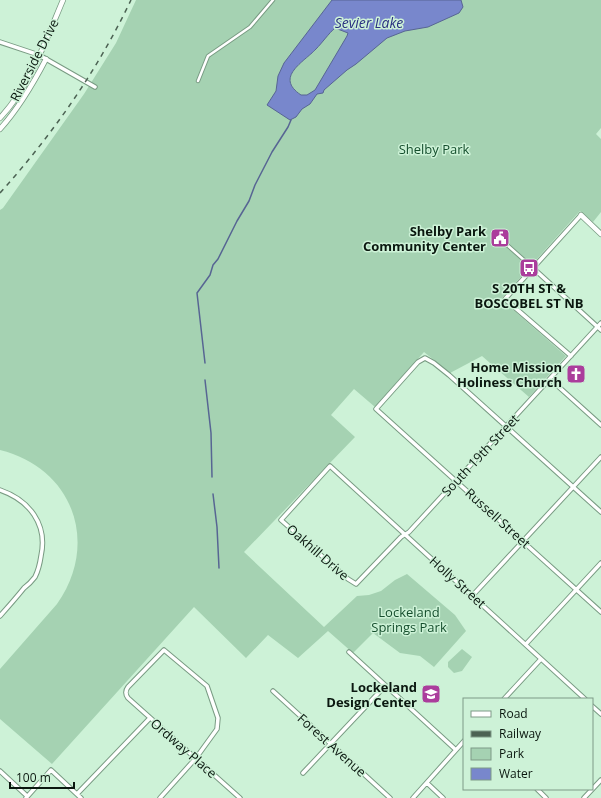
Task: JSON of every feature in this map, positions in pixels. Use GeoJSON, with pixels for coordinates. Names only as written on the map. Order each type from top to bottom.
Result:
{"type":"FeatureCollection","features":[{"type":"Feature","properties":{"kind":"street","name":"Riverside Drive"},"geometry":{"type":"LineString","coordinates":[[0,118],[9,109],[18,96],[39,55],[63,0]]}},
{"type":"Feature","properties":{"kind":"street"},"geometry":{"type":"LineString","coordinates":[[198,81],[208,56],[250,27],[273,0]]}},
{"type":"Feature","properties":{"kind":"street"},"geometry":{"type":"LineString","coordinates":[[0,42],[39,55],[96,87]]}},
{"type":"Feature","properties":{"kind":"street","name":"Riverside Drive"},"geometry":{"type":"LineString","coordinates":[[0,129],[27,95],[46,59]]}},
{"type":"Feature","properties":{"kind":"street"},"geometry":{"type":"LineString","coordinates":[[571,356],[505,299],[580,215],[601,234]]}},
{"type":"Feature","properties":{"kind":"street"},"geometry":{"type":"LineString","coordinates":[[506,244],[601,330]]}},
{"type":"Feature","properties":{"kind":"street","name":"South 19th Street"},"geometry":{"type":"LineString","coordinates":[[356,584],[409,532],[601,323]]}},
{"type":"Feature","properties":{"kind":"street","name":"Russell Street"},"geometry":{"type":"LineString","coordinates":[[506,427],[449,375],[425,358],[418,362],[376,408],[601,612]]}},
{"type":"Feature","properties":{"kind":"street"},"geometry":{"type":"LineString","coordinates":[[550,379],[601,425]]}},
{"type":"Feature","properties":{"kind":"street"},"geometry":{"type":"LineString","coordinates":[[506,427],[601,512]]}},
{"type":"Feature","properties":{"kind":"street"},"geometry":{"type":"LineString","coordinates":[[473,595],[601,457]]}},
{"type":"Feature","properties":{"kind":"street","name":"Holly Street"},"geometry":{"type":"LineString","coordinates":[[330,466],[473,595],[584,698]]}},
{"type":"Feature","properties":{"kind":"street","name":"Oakhill Drive"},"geometry":{"type":"LineString","coordinates":[[330,466],[281,520],[348,580],[356,584]]}},
{"type":"Feature","properties":{"kind":"street"},"geometry":{"type":"LineString","coordinates":[[0,490],[10,493],[21,500],[38,520],[42,534],[40,563],[34,577],[0,616]]}},
{"type":"Feature","properties":{"kind":"street"},"geometry":{"type":"LineString","coordinates":[[526,644],[601,563]]}},
{"type":"Feature","properties":{"kind":"street","name":"Ordway Place"},"geometry":{"type":"LineString","coordinates":[[196,758],[217,730],[218,718],[208,686],[164,650],[128,687],[125,691],[128,698],[240,798]]}},
{"type":"Feature","properties":{"kind":"street"},"geometry":{"type":"LineString","coordinates":[[348,652],[456,750]]}},
{"type":"Feature","properties":{"kind":"street"},"geometry":{"type":"LineString","coordinates":[[505,698],[541,659]]}},
{"type":"Feature","properties":{"kind":"street"},"geometry":{"type":"LineString","coordinates":[[303,773],[385,686]]}},
{"type":"Feature","properties":{"kind":"street","name":"Forest Avenue"},"geometry":{"type":"LineString","coordinates":[[273,691],[390,798]]}},
{"type":"Feature","properties":{"kind":"street"},"geometry":{"type":"LineString","coordinates":[[593,707],[601,714]]}},
{"type":"Feature","properties":{"kind":"street"},"geometry":{"type":"LineString","coordinates":[[77,794],[150,718]]}},
{"type":"Feature","properties":{"kind":"street"},"geometry":{"type":"LineString","coordinates":[[412,798],[463,743]]}},
{"type":"Feature","properties":{"kind":"street"},"geometry":{"type":"LineString","coordinates":[[160,798],[196,758]]}},
{"type":"Feature","properties":{"kind":"street"},"geometry":{"type":"LineString","coordinates":[[0,771],[26,797],[51,770],[81,798]]}},
{"type":"Feature","properties":{"kind":"street"},"geometry":{"type":"LineString","coordinates":[[593,788],[601,780]]}},
{"type":"Feature","properties":{"kind":"street"},"geometry":{"type":"LineString","coordinates":[[427,783],[442,798]]}},
{"type":"Feature","properties":{"kind":"street"},"geometry":{"type":"LineString","coordinates":[[538,790],[546,798]]}},
{"type":"Feature","properties":{"kind":"street"},"geometry":{"type":"LineString","coordinates":[[584,798],[592,790]]}},
{"type":"Feature","properties":{"kind":"green space"},"geometry":{"type":"Polygon","coordinates":[[[136,0],[601,0],[601,128],[596,134],[601,139],[601,212],[593,222],[580,211],[501,299],[566,356],[529,397],[482,356],[450,373],[424,352],[375,407],[354,389],[331,415],[355,437],[244,552],[324,627],[357,596],[369,595],[381,591],[395,580],[407,574],[455,615],[466,631],[434,667],[420,656],[400,653],[373,633],[353,653],[328,631],[298,658],[268,635],[246,658],[194,607],[52,764],[0,719],[0,669],[57,604],[70,581],[76,557],[77,533],[72,511],[61,491],[46,473],[25,459],[0,450],[0,210],[3,208],[84,94],[116,43],[136,0]]]}},
{"type":"Feature","properties":{"kind":"green space"},"geometry":{"type":"Polygon","coordinates":[[[462,649],[472,657],[462,671],[454,673],[448,667],[448,662],[462,649]]]}},
{"type":"Feature","properties":{"kind":"water","name":"Sevier Lake"},"geometry":{"type":"Polygon","coordinates":[[[332,0],[461,0],[463,7],[459,13],[428,27],[405,31],[387,38],[347,70],[324,90],[323,93],[317,94],[310,104],[302,109],[296,117],[290,120],[267,105],[276,91],[278,76],[284,63],[332,0]],[[335,28],[294,70],[290,82],[293,88],[301,95],[307,95],[315,90],[348,33],[335,28]]]}},
{"type":"Feature","properties":{"kind":"waterway"},"geometry":{"type":"LineString","coordinates":[[205,363],[197,293],[210,275],[213,265],[218,259],[249,201],[255,185],[272,152],[291,120]]}},
{"type":"Feature","properties":{"kind":"waterway"},"geometry":{"type":"LineString","coordinates":[[205,380],[211,433],[212,477]]}},
{"type":"Feature","properties":{"kind":"waterway"},"geometry":{"type":"LineString","coordinates":[[213,494],[217,527],[219,568]]}},
{"type":"Feature","properties":{"kind":"railway"},"geometry":{"type":"LineString","coordinates":[[0,193],[38,148],[73,101],[104,52],[131,0]]}},
{"type":"Feature","properties":{"kind":"place","name":"Shelby Park Community Center"},"geometry":{"type":"Point","coordinates":[500,238]}},
{"type":"Feature","properties":{"kind":"place","name":"S 20TH ST & BOSCOBEL ST NB"},"geometry":{"type":"Point","coordinates":[529,268]}},
{"type":"Feature","properties":{"kind":"place","name":"Home Mission Holiness Church"},"geometry":{"type":"Point","coordinates":[576,374]}},
{"type":"Feature","properties":{"kind":"place","name":"Lockeland Design Center"},"geometry":{"type":"Point","coordinates":[431,694]}},
{"type":"Feature","properties":{"kind":"park label","name":"Shelby Park"},"geometry":{"type":"Point","coordinates":[434,149]}},
{"type":"Feature","properties":{"kind":"park label","name":"Lockeland Springs Park"},"geometry":{"type":"Point","coordinates":[409,620]}}]}
